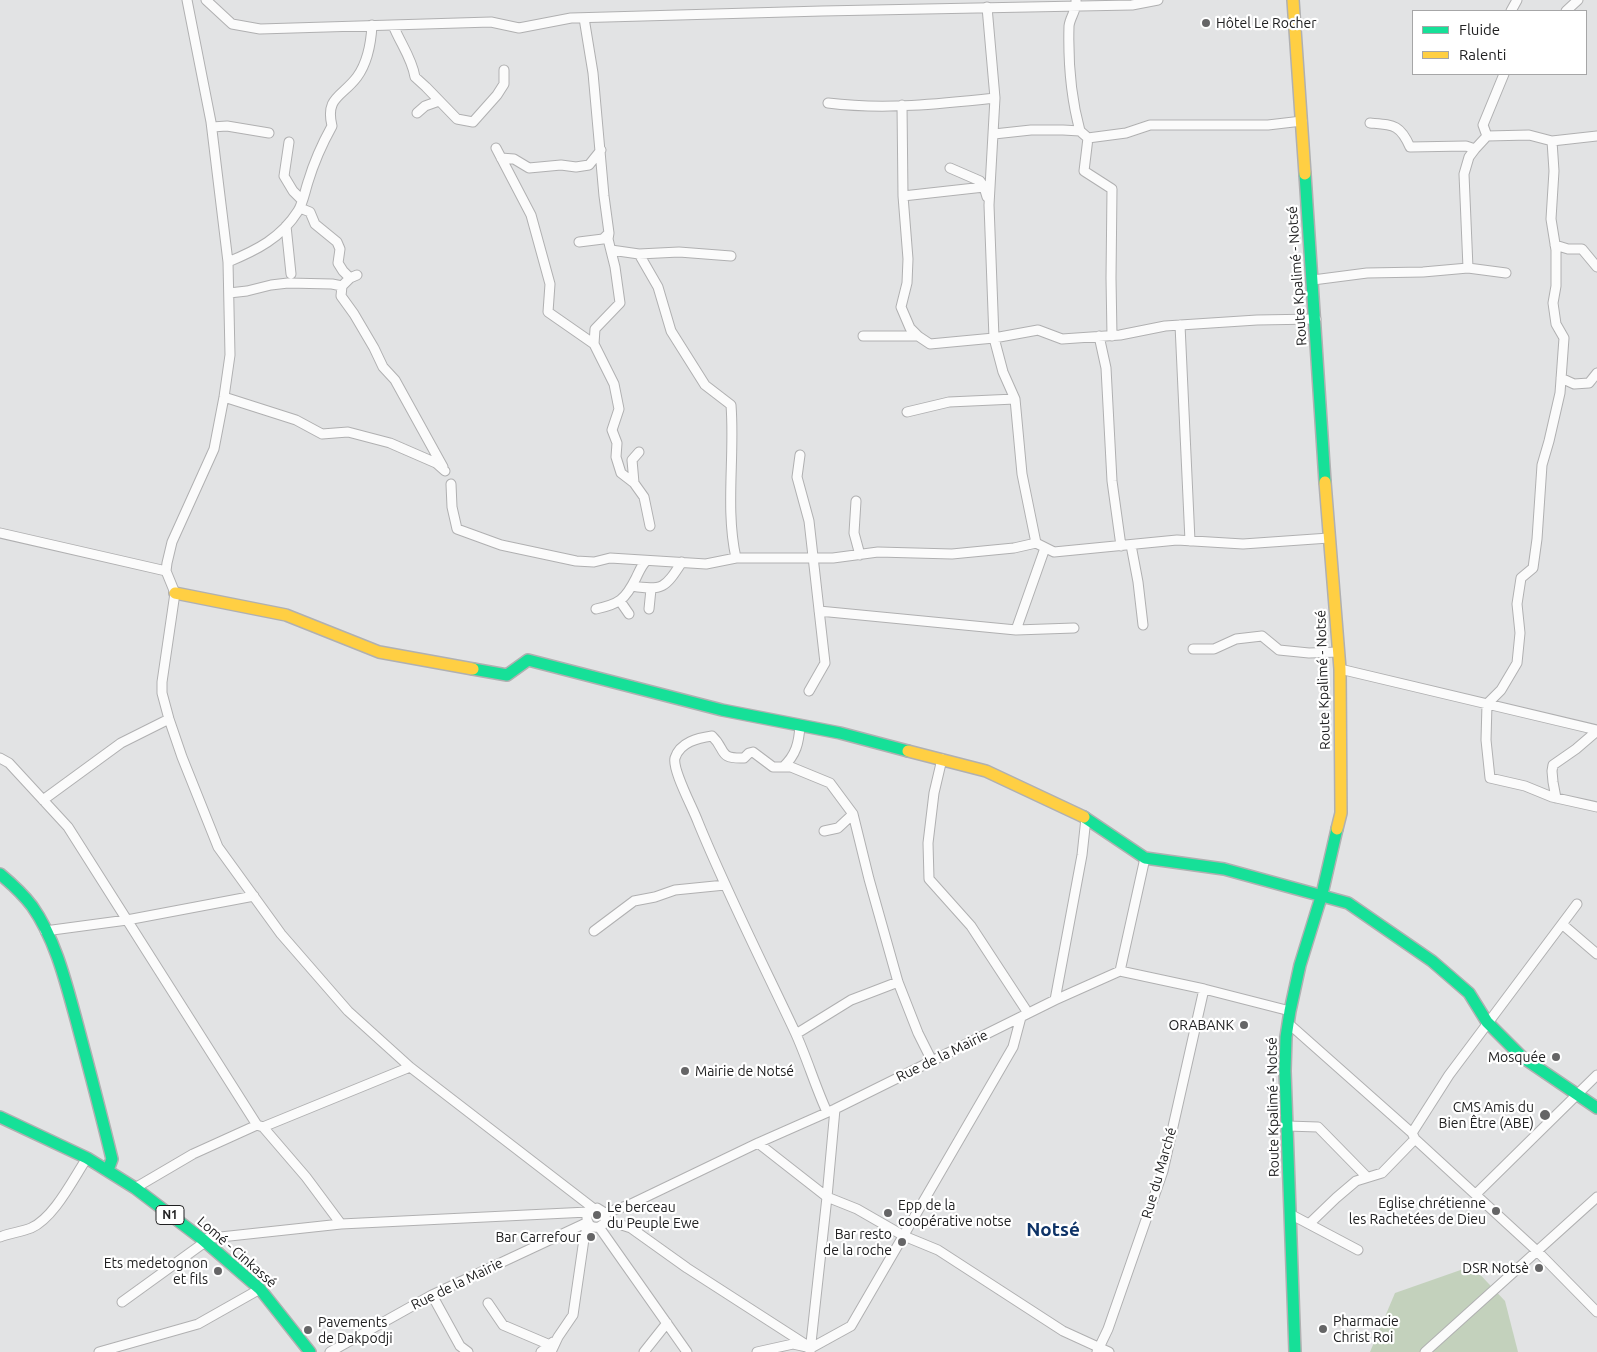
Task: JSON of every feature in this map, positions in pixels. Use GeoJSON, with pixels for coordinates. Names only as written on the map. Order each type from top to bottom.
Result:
{"type":"FeatureCollection","features":[{"type":"Feature","properties":{"kind":"main road","name":"Route Kpalimé - Notsé"},"geometry":{"type":"LineString","coordinates":[[1294,0],[1329,538],[1340,669],[1341,813],[1322,894],[1300,965],[1288,1023],[1285,1070],[1295,1352]]}},
{"type":"Feature","properties":{"kind":"main road"},"geometry":{"type":"LineString","coordinates":[[175,593],[286,615],[380,652],[507,675],[528,660],[713,707],[840,733],[986,770],[1086,818],[1145,858],[1224,869],[1348,902],[1432,961],[1468,993],[1487,1022],[1522,1057],[1597,1108]]}},
{"type":"Feature","properties":{"kind":"main road"},"geometry":{"type":"LineString","coordinates":[[0,874],[12,882],[38,915],[62,968],[112,1159],[108,1170]]}},
{"type":"Feature","properties":{"kind":"main road","name":"Lomé - Cinkassé"},"geometry":{"type":"LineString","coordinates":[[0,1117],[87,1158],[135,1188],[203,1240],[260,1289],[310,1352]]}},
{"type":"Feature","properties":{"kind":"street"},"geometry":{"type":"LineString","coordinates":[[187,0],[212,127],[228,262],[230,356],[214,450],[172,542],[166,571],[175,593],[162,682],[162,693],[169,719],[218,847],[281,934],[348,1010],[410,1067],[591,1210]]}},
{"type":"Feature","properties":{"kind":"street"},"geometry":{"type":"LineString","coordinates":[[206,0],[232,24],[260,29],[491,22],[519,28],[571,18],[895,5],[1076,3],[1132,5],[1158,0]]}},
{"type":"Feature","properties":{"kind":"street"},"geometry":{"type":"LineString","coordinates":[[1567,10],[1578,0]]}},
{"type":"Feature","properties":{"kind":"street"},"geometry":{"type":"LineString","coordinates":[[1076,3],[1069,23],[1069,53],[1075,113],[1080,131],[1088,138],[1126,133],[1150,125],[1268,125],[1302,121]]}},
{"type":"Feature","properties":{"kind":"street"},"geometry":{"type":"LineString","coordinates":[[983,5],[995,98],[989,205],[994,338],[1002,372],[1015,399],[1022,474],[1036,543]]}},
{"type":"Feature","properties":{"kind":"street"},"geometry":{"type":"LineString","coordinates":[[584,18],[593,73],[609,232],[608,239],[615,267],[620,303],[595,329],[594,344]]}},
{"type":"Feature","properties":{"kind":"street"},"geometry":{"type":"LineString","coordinates":[[228,262],[274,240],[301,204],[319,149],[332,126],[329,112],[332,102],[357,77],[370,49],[372,25]]}},
{"type":"Feature","properties":{"kind":"street"},"geometry":{"type":"LineString","coordinates":[[393,25],[412,63],[414,77],[457,119],[473,122],[504,84],[504,70]]}},
{"type":"Feature","properties":{"kind":"street"},"geometry":{"type":"LineString","coordinates":[[1487,136],[1483,125],[1504,75]]}},
{"type":"Feature","properties":{"kind":"street"},"geometry":{"type":"LineString","coordinates":[[828,103],[862,107],[941,104],[995,98]]}},
{"type":"Feature","properties":{"kind":"street"},"geometry":{"type":"LineString","coordinates":[[417,113],[425,106],[439,101]]}},
{"type":"Feature","properties":{"kind":"street"},"geometry":{"type":"LineString","coordinates":[[902,105],[903,196],[908,259],[907,283],[900,307],[910,328],[930,344],[994,338],[1038,330],[1062,339],[1112,336],[1180,325],[1257,320],[1316,319]]}},
{"type":"Feature","properties":{"kind":"street"},"geometry":{"type":"LineString","coordinates":[[1370,123],[1392,125],[1404,134],[1410,147],[1466,146],[1475,149]]}},
{"type":"Feature","properties":{"kind":"street"},"geometry":{"type":"LineString","coordinates":[[212,127],[227,126],[269,132]]}},
{"type":"Feature","properties":{"kind":"street"},"geometry":{"type":"LineString","coordinates":[[994,134],[1031,130],[1080,131]]}},
{"type":"Feature","properties":{"kind":"street"},"geometry":{"type":"LineString","coordinates":[[1468,268],[1464,174],[1469,157],[1487,136],[1529,135],[1552,141],[1597,136]]}},
{"type":"Feature","properties":{"kind":"street"},"geometry":{"type":"LineString","coordinates":[[1088,138],[1084,170],[1112,189],[1110,278],[1112,336]]}},
{"type":"Feature","properties":{"kind":"street"},"geometry":{"type":"LineString","coordinates":[[1552,141],[1554,171],[1551,219],[1555,245],[1556,286],[1553,303],[1556,324],[1564,338],[1560,393],[1542,465],[1533,568],[1521,578],[1517,604],[1520,633],[1517,663],[1501,690],[1487,704],[1486,740],[1490,778],[1525,786],[1556,798],[1597,807]]}},
{"type":"Feature","properties":{"kind":"street"},"geometry":{"type":"LineString","coordinates":[[224,398],[296,420],[322,434],[348,432],[390,442],[436,463],[445,471],[395,380],[383,367],[354,314],[340,296],[342,286],[354,276],[343,271],[338,263],[340,249],[337,242],[315,224],[310,212],[301,204],[284,176],[289,142]]}},
{"type":"Feature","properties":{"kind":"street"},"geometry":{"type":"LineString","coordinates":[[496,148],[531,215],[550,284],[548,312],[594,344],[614,384],[619,408],[612,430],[617,443],[616,457],[621,474],[634,483],[644,497],[650,526]]}},
{"type":"Feature","properties":{"kind":"street"},"geometry":{"type":"LineString","coordinates":[[501,158],[514,159],[529,168],[561,165],[576,167],[589,165],[600,150]]}},
{"type":"Feature","properties":{"kind":"street"},"geometry":{"type":"LineString","coordinates":[[950,168],[980,181],[989,205]]}},
{"type":"Feature","properties":{"kind":"street"},"geometry":{"type":"LineString","coordinates":[[290,187],[307,182]]}},
{"type":"Feature","properties":{"kind":"street"},"geometry":{"type":"LineString","coordinates":[[903,196],[984,188]]}},
{"type":"Feature","properties":{"kind":"street"},"geometry":{"type":"LineString","coordinates":[[286,226],[291,274]]}},
{"type":"Feature","properties":{"kind":"street"},"geometry":{"type":"LineString","coordinates":[[579,242],[602,239],[609,232]]}},
{"type":"Feature","properties":{"kind":"street"},"geometry":{"type":"LineString","coordinates":[[1555,245],[1568,249],[1582,249],[1597,267]]}},
{"type":"Feature","properties":{"kind":"street"},"geometry":{"type":"LineString","coordinates":[[610,250],[639,254],[679,252],[730,256]]}},
{"type":"Feature","properties":{"kind":"street"},"geometry":{"type":"LineString","coordinates":[[639,254],[658,287],[671,331],[705,385],[731,405],[731,536],[736,558]]}},
{"type":"Feature","properties":{"kind":"street"},"geometry":{"type":"LineString","coordinates":[[1313,280],[1367,273],[1423,272],[1468,268],[1506,273]]}},
{"type":"Feature","properties":{"kind":"street"},"geometry":{"type":"LineString","coordinates":[[229,293],[288,283],[342,286]]}},
{"type":"Feature","properties":{"kind":"street"},"geometry":{"type":"LineString","coordinates":[[1180,325],[1190,541]]}},
{"type":"Feature","properties":{"kind":"street"},"geometry":{"type":"LineString","coordinates":[[863,336],[918,336]]}},
{"type":"Feature","properties":{"kind":"street"},"geometry":{"type":"LineString","coordinates":[[1099,336],[1106,368],[1112,481],[1121,546]]}},
{"type":"Feature","properties":{"kind":"street"},"geometry":{"type":"LineString","coordinates":[[1561,378],[1574,384],[1593,384],[1597,373]]}},
{"type":"Feature","properties":{"kind":"street"},"geometry":{"type":"LineString","coordinates":[[907,412],[949,402],[1015,399]]}},
{"type":"Feature","properties":{"kind":"street"},"geometry":{"type":"LineString","coordinates":[[634,483],[632,460],[639,452]]}},
{"type":"Feature","properties":{"kind":"street"},"geometry":{"type":"LineString","coordinates":[[800,455],[798,477],[808,521],[825,663],[809,691]]}},
{"type":"Feature","properties":{"kind":"street"},"geometry":{"type":"LineString","coordinates":[[451,484],[452,507],[457,528],[501,545],[576,561],[594,562],[610,558],[706,564],[736,558],[833,558],[878,552],[952,554],[1014,548],[1036,543],[1054,552],[1177,540],[1243,544],[1329,538]]}},
{"type":"Feature","properties":{"kind":"street"},"geometry":{"type":"LineString","coordinates":[[856,501],[854,533],[860,555]]}},
{"type":"Feature","properties":{"kind":"street"},"geometry":{"type":"LineString","coordinates":[[0,533],[166,571]]}},
{"type":"Feature","properties":{"kind":"street"},"geometry":{"type":"LineString","coordinates":[[1131,544],[1143,625]]}},
{"type":"Feature","properties":{"kind":"street"},"geometry":{"type":"LineString","coordinates":[[1016,630],[1045,548]]}},
{"type":"Feature","properties":{"kind":"street"},"geometry":{"type":"LineString","coordinates":[[596,609],[614,605],[620,601],[632,586],[642,564],[646,561]]}},
{"type":"Feature","properties":{"kind":"street"},"geometry":{"type":"LineString","coordinates":[[632,586],[651,589],[667,584],[682,562]]}},
{"type":"Feature","properties":{"kind":"street"},"geometry":{"type":"LineString","coordinates":[[648,609],[651,589]]}},
{"type":"Feature","properties":{"kind":"street"},"geometry":{"type":"LineString","coordinates":[[620,601],[629,614]]}},
{"type":"Feature","properties":{"kind":"street"},"geometry":{"type":"LineString","coordinates":[[818,611],[1016,630],[1074,628]]}},
{"type":"Feature","properties":{"kind":"street"},"geometry":{"type":"LineString","coordinates":[[1194,649],[1214,649],[1236,639],[1262,636],[1280,650],[1309,653],[1339,652]]}},
{"type":"Feature","properties":{"kind":"street"},"geometry":{"type":"LineString","coordinates":[[1340,669],[1597,731]]}},
{"type":"Feature","properties":{"kind":"street"},"geometry":{"type":"LineString","coordinates":[[43,800],[121,743],[169,719]]}},
{"type":"Feature","properties":{"kind":"street"},"geometry":{"type":"LineString","coordinates":[[783,767],[794,756],[799,742],[800,725]]}},
{"type":"Feature","properties":{"kind":"street"},"geometry":{"type":"LineString","coordinates":[[1556,798],[1552,777],[1553,765],[1597,731]]}},
{"type":"Feature","properties":{"kind":"street"},"geometry":{"type":"LineString","coordinates":[[812,1351],[827,1196],[831,1110],[815,1088],[796,1034],[725,885],[681,783],[675,763],[676,757],[683,746],[712,736],[717,741],[723,754],[727,756],[744,758],[753,752],[773,767],[791,768],[830,784],[852,814],[898,982],[918,1033],[932,1061]]}},
{"type":"Feature","properties":{"kind":"street"},"geometry":{"type":"LineString","coordinates":[[0,758],[9,763],[68,827],[260,1126],[306,1177],[341,1224]]}},
{"type":"Feature","properties":{"kind":"street"},"geometry":{"type":"LineString","coordinates":[[812,1351],[852,1326],[1013,1047],[1024,1015],[972,926],[928,879],[928,843],[934,793],[942,759]]}},
{"type":"Feature","properties":{"kind":"street"},"geometry":{"type":"LineString","coordinates":[[824,831],[838,828],[852,814]]}},
{"type":"Feature","properties":{"kind":"street"},"geometry":{"type":"LineString","coordinates":[[1055,1000],[1082,855],[1086,818]]}},
{"type":"Feature","properties":{"kind":"street"},"geometry":{"type":"LineString","coordinates":[[1145,858],[1120,971],[1204,988],[1290,1011]]}},
{"type":"Feature","properties":{"kind":"street"},"geometry":{"type":"LineString","coordinates":[[594,931],[634,902],[675,890],[725,885]]}},
{"type":"Feature","properties":{"kind":"street"},"geometry":{"type":"LineString","coordinates":[[45,931],[127,920],[254,896]]}},
{"type":"Feature","properties":{"kind":"street"},"geometry":{"type":"LineString","coordinates":[[1309,1224],[1356,1181],[1382,1173],[1414,1136],[1449,1075],[1577,904]]}},
{"type":"Feature","properties":{"kind":"street"},"geometry":{"type":"LineString","coordinates":[[1562,924],[1597,954]]}},
{"type":"Feature","properties":{"kind":"street","name":"Rue de la Mairie"},"geometry":{"type":"LineString","coordinates":[[605,1217],[831,1110],[1055,1000],[1120,971]]}},
{"type":"Feature","properties":{"kind":"street"},"geometry":{"type":"LineString","coordinates":[[796,1034],[850,1000],[898,982]]}},
{"type":"Feature","properties":{"kind":"street","name":"Rue du Marché"},"geometry":{"type":"LineString","coordinates":[[1099,1350],[1115,1310],[1163,1171],[1204,988]]}},
{"type":"Feature","properties":{"kind":"street"},"geometry":{"type":"LineString","coordinates":[[1288,1023],[1414,1136],[1537,1251],[1597,1312]]}},
{"type":"Feature","properties":{"kind":"street"},"geometry":{"type":"LineString","coordinates":[[135,1188],[193,1154],[410,1067]]}},
{"type":"Feature","properties":{"kind":"street"},"geometry":{"type":"LineString","coordinates":[[1476,1194],[1597,1075]]}},
{"type":"Feature","properties":{"kind":"street"},"geometry":{"type":"LineString","coordinates":[[1287,1126],[1318,1127],[1367,1177]]}},
{"type":"Feature","properties":{"kind":"street"},"geometry":{"type":"LineString","coordinates":[[758,1143],[827,1196],[857,1209],[904,1236],[938,1250],[1063,1331],[1099,1350],[1109,1352]]}},
{"type":"Feature","properties":{"kind":"street"},"geometry":{"type":"LineString","coordinates":[[0,1237],[30,1228],[43,1221],[53,1210],[87,1158]]}},
{"type":"Feature","properties":{"kind":"street"},"geometry":{"type":"LineString","coordinates":[[1425,1352],[1597,1197]]}},
{"type":"Feature","properties":{"kind":"street"},"geometry":{"type":"LineString","coordinates":[[122,1302],[203,1240],[341,1224],[600,1209],[605,1217],[631,1228],[687,1268],[812,1351]]}},
{"type":"Feature","properties":{"kind":"street"},"geometry":{"type":"LineString","coordinates":[[541,1352],[551,1348],[573,1315],[588,1223],[586,1219],[591,1210]]}},
{"type":"Feature","properties":{"kind":"street"},"geometry":{"type":"LineString","coordinates":[[1290,1214],[1358,1250]]}},
{"type":"Feature","properties":{"kind":"street"},"geometry":{"type":"LineString","coordinates":[[599,1227],[605,1217]]}},
{"type":"Feature","properties":{"kind":"street"},"geometry":{"type":"LineString","coordinates":[[588,1223],[592,1227],[599,1227]]}},
{"type":"Feature","properties":{"kind":"street","name":"Rue de la Mairie"},"geometry":{"type":"LineString","coordinates":[[330,1352],[432,1295],[588,1223]]}},
{"type":"Feature","properties":{"kind":"street"},"geometry":{"type":"LineString","coordinates":[[599,1227],[687,1352]]}},
{"type":"Feature","properties":{"kind":"street"},"geometry":{"type":"LineString","coordinates":[[99,1352],[198,1324],[260,1289]]}},
{"type":"Feature","properties":{"kind":"street"},"geometry":{"type":"LineString","coordinates":[[432,1295],[460,1346],[468,1352]]}},
{"type":"Feature","properties":{"kind":"street"},"geometry":{"type":"LineString","coordinates":[[488,1303],[503,1325],[551,1348]]}},
{"type":"Feature","properties":{"kind":"street"},"geometry":{"type":"LineString","coordinates":[[644,1352],[667,1323]]}},
{"type":"Feature","properties":{"kind":"street"},"geometry":{"type":"LineString","coordinates":[[757,1352],[792,1344],[812,1351]]}},
{"type":"Feature","properties":{"kind":"green space"},"geometry":{"type":"Polygon","coordinates":[[[1472,1266],[1505,1301],[1518,1352],[1370,1352],[1395,1293],[1472,1266]]]}},
{"type":"Feature","properties":{"kind":"traffic: fast"},"geometry":{"type":"LineString","coordinates":[[1305,174],[1325,482]]}},
{"type":"Feature","properties":{"kind":"traffic: fast"},"geometry":{"type":"LineString","coordinates":[[473,669],[507,675],[528,660],[722,710],[840,733],[908,751]]}},
{"type":"Feature","properties":{"kind":"traffic: fast"},"geometry":{"type":"LineString","coordinates":[[1084,817],[1145,858],[1224,869],[1348,903],[1432,961],[1469,993],[1487,1022],[1522,1057],[1597,1108]]}},
{"type":"Feature","properties":{"kind":"traffic: fast"},"geometry":{"type":"LineString","coordinates":[[1295,1352],[1285,1071],[1286,1037],[1300,965],[1322,894],[1337,829]]}},
{"type":"Feature","properties":{"kind":"traffic: fast"},"geometry":{"type":"LineString","coordinates":[[0,874],[32,906],[54,947],[69,993],[112,1159],[108,1170]]}},
{"type":"Feature","properties":{"kind":"traffic: fast"},"geometry":{"type":"LineString","coordinates":[[0,1117],[87,1158],[135,1188],[202,1239],[260,1289],[310,1352]]}},
{"type":"Feature","properties":{"kind":"traffic: slow"},"geometry":{"type":"LineString","coordinates":[[1293,0],[1305,174]]}},
{"type":"Feature","properties":{"kind":"traffic: slow"},"geometry":{"type":"LineString","coordinates":[[1325,482],[1340,669],[1341,813],[1337,829]]}},
{"type":"Feature","properties":{"kind":"traffic: slow"},"geometry":{"type":"LineString","coordinates":[[175,593],[286,615],[379,652],[473,669]]}},
{"type":"Feature","properties":{"kind":"traffic: slow"},"geometry":{"type":"LineString","coordinates":[[908,751],[986,771],[1084,817]]}},
{"type":"Feature","properties":{"kind":"place","name":"Hôtel Le Rocher"},"geometry":{"type":"Point","coordinates":[1206,23]}},
{"type":"Feature","properties":{"kind":"place","name":"ORABANK"},"geometry":{"type":"Point","coordinates":[1244,1025]}},
{"type":"Feature","properties":{"kind":"place","name":"Mosquée"},"geometry":{"type":"Point","coordinates":[1556,1057]}},
{"type":"Feature","properties":{"kind":"place","name":"Mairie de Notsé"},"geometry":{"type":"Point","coordinates":[685,1071]}},
{"type":"Feature","properties":{"kind":"place","name":"CMS Amis du Bien Être (ABE)"},"geometry":{"type":"Point","coordinates":[1545,1115]}},
{"type":"Feature","properties":{"kind":"place","name":"Eglise chrétienne les Rachetées de Dieu"},"geometry":{"type":"Point","coordinates":[1496,1211]}},
{"type":"Feature","properties":{"kind":"place","name":"Epp de la coopérative notse"},"geometry":{"type":"Point","coordinates":[888,1213]}},
{"type":"Feature","properties":{"kind":"place","name":"Le berceau du Peuple Ewe"},"geometry":{"type":"Point","coordinates":[597,1215]}},
{"type":"Feature","properties":{"kind":"place","name":"Bar Carrefour"},"geometry":{"type":"Point","coordinates":[591,1237]}},
{"type":"Feature","properties":{"kind":"place","name":"Bar resto de la roche"},"geometry":{"type":"Point","coordinates":[902,1242]}},
{"type":"Feature","properties":{"kind":"place","name":"DSR Notsè"},"geometry":{"type":"Point","coordinates":[1539,1268]}},
{"type":"Feature","properties":{"kind":"place","name":"Ets medetognon et fils"},"geometry":{"type":"Point","coordinates":[218,1271]}},
{"type":"Feature","properties":{"kind":"place","name":"Pharmacie Christ Roi"},"geometry":{"type":"Point","coordinates":[1323,1329]}},
{"type":"Feature","properties":{"kind":"place","name":"Pavements de Dakpodji"},"geometry":{"type":"Point","coordinates":[308,1330]}},
{"type":"Feature","properties":{"kind":"district","name":"Notsé"},"geometry":{"type":"Point","coordinates":[1053,1230]}}]}
